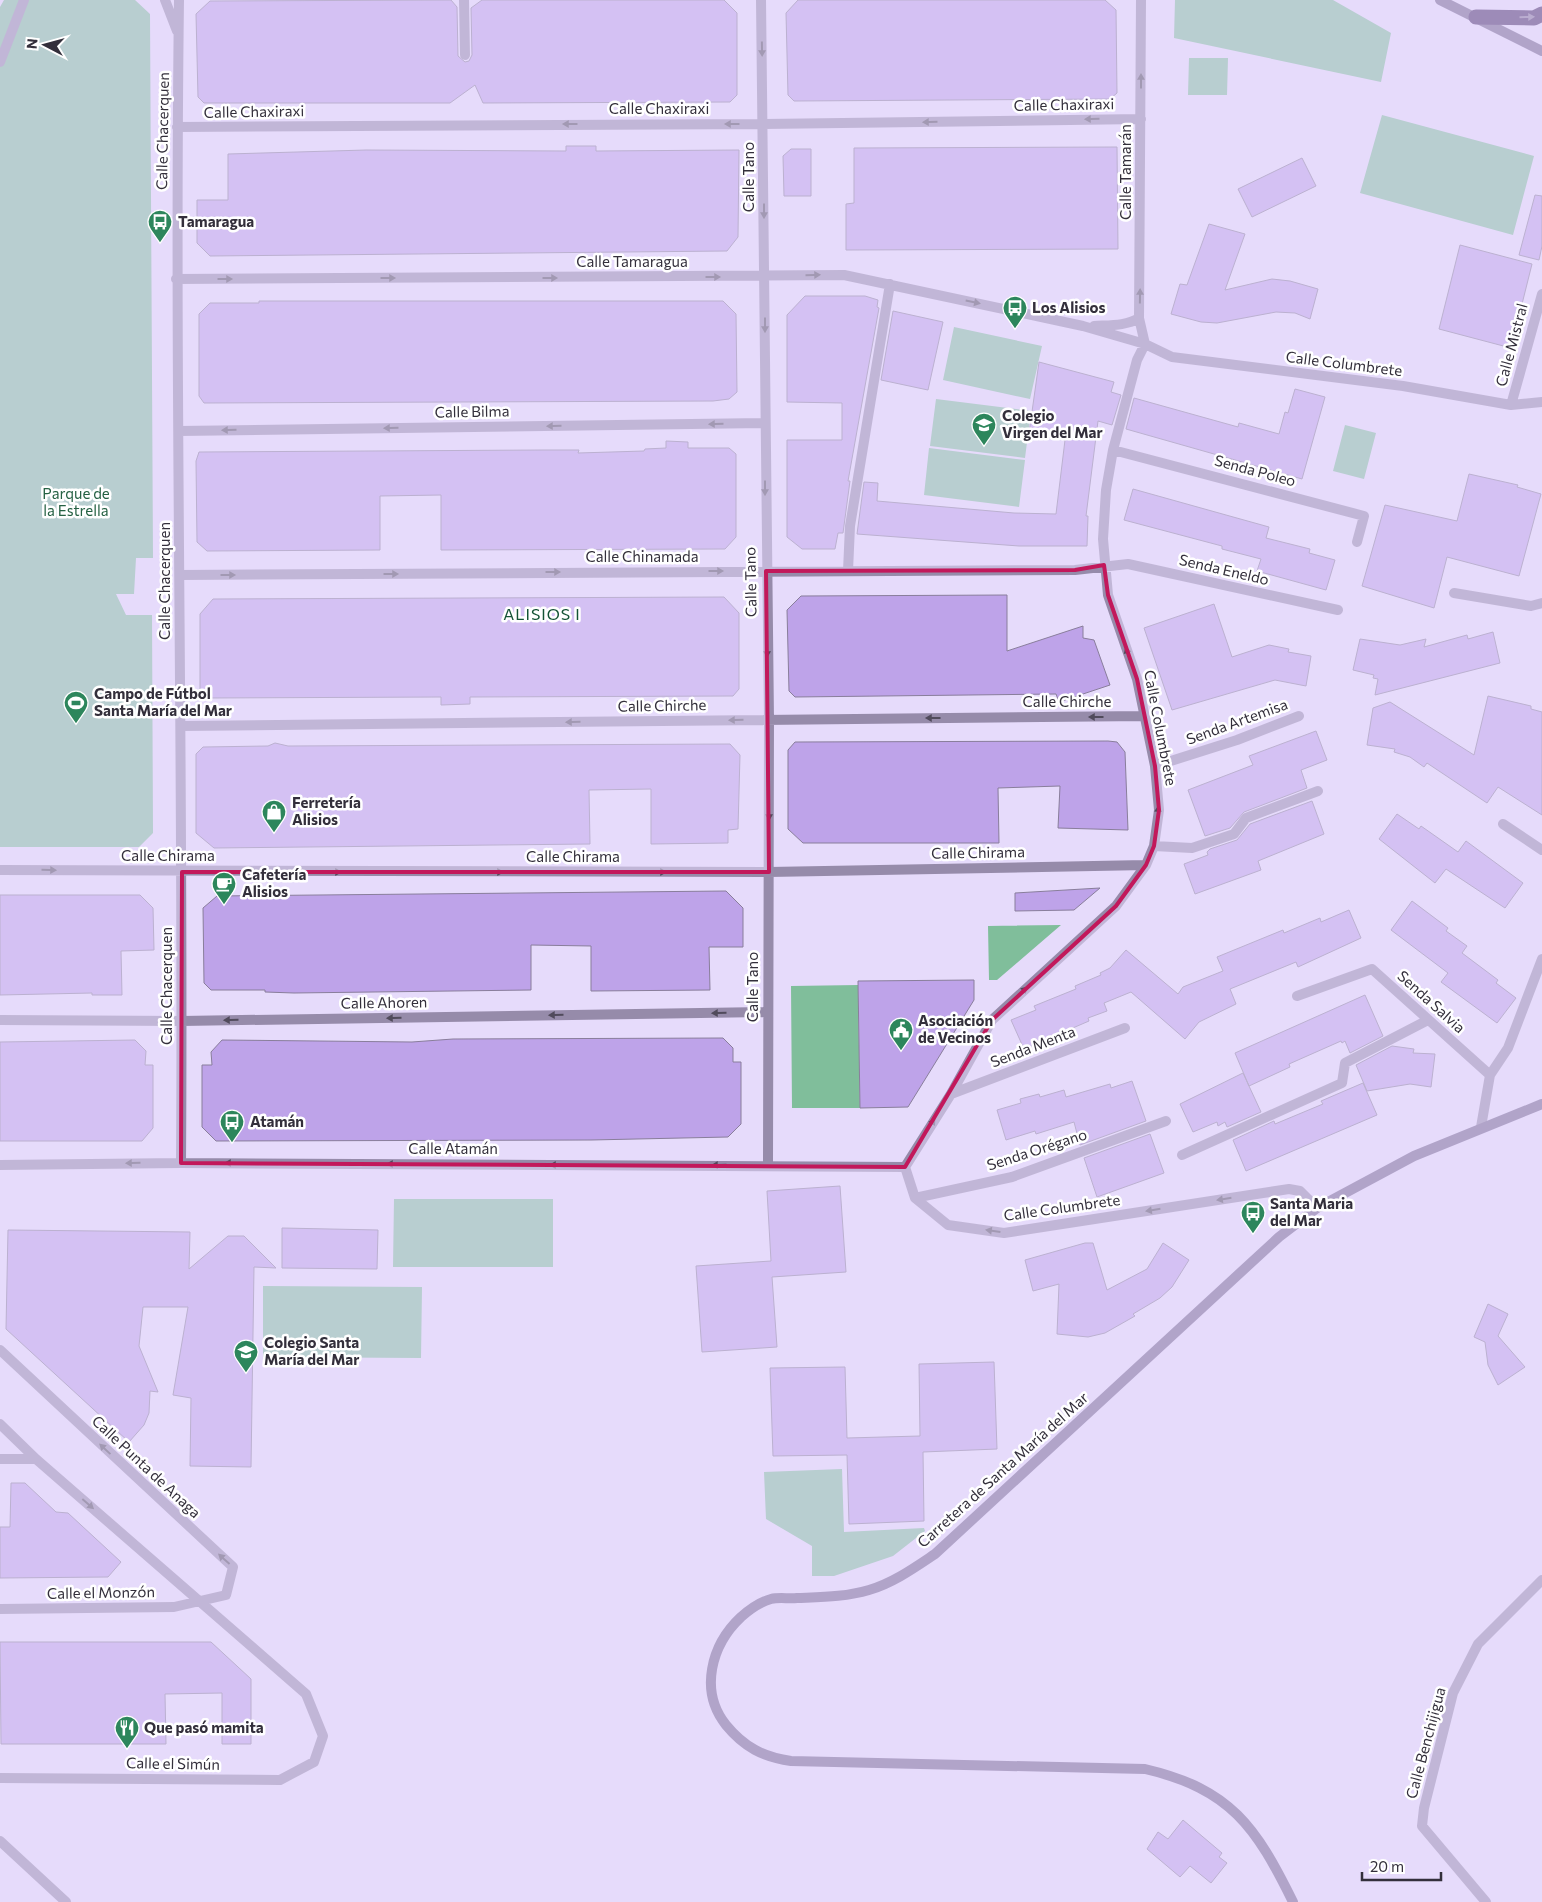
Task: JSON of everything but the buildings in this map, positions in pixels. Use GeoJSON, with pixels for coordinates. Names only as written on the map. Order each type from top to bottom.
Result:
{"type":"FeatureCollection","features":[{"type":"Feature","properties":{"kind":"highway"},"geometry":{"type":"LineString","coordinates":[[1476,17],[1534,18],[1542,14]]}},
{"type":"Feature","properties":{"kind":"main road"},"geometry":{"type":"LineString","coordinates":[[1440,0],[1542,51]]}},
{"type":"Feature","properties":{"kind":"main road","name":"Carretera de Santa María del Mar"},"geometry":{"type":"LineString","coordinates":[[1294,1902],[1259,1838],[1240,1816],[1222,1799],[1172,1775],[1146,1769],[790,1761],[770,1758],[756,1752],[741,1741],[719,1716],[711,1684],[712,1663],[718,1647],[736,1622],[758,1605],[770,1599],[836,1597],[869,1590],[904,1575],[935,1554],[1278,1238],[1317,1208],[1414,1156],[1481,1127],[1542,1104]]}},
{"type":"Feature","properties":{"kind":"street"},"geometry":{"type":"LineString","coordinates":[[0,62],[24,0]]}},
{"type":"Feature","properties":{"kind":"street"},"geometry":{"type":"LineString","coordinates":[[166,0],[179,37]]}},
{"type":"Feature","properties":{"kind":"street","name":"Calle Chacerquen"},"geometry":{"type":"LineString","coordinates":[[179,0],[176,280],[180,575],[182,1163]]}},
{"type":"Feature","properties":{"kind":"street"},"geometry":{"type":"LineString","coordinates":[[464,0],[465,55]]}},
{"type":"Feature","properties":{"kind":"street","name":"Calle Tano"},"geometry":{"type":"LineString","coordinates":[[761,0],[764,124],[766,571],[769,720],[768,1164]]}},
{"type":"Feature","properties":{"kind":"street","name":"Calle Tamarán"},"geometry":{"type":"LineString","coordinates":[[1141,0],[1140,318],[1145,344]]}},
{"type":"Feature","properties":{"kind":"street","name":"Calle Chaxiraxi"},"geometry":{"type":"LineString","coordinates":[[177,127],[764,124],[1141,119]]}},
{"type":"Feature","properties":{"kind":"street","name":"Calle Tamaragua"},"geometry":{"type":"LineString","coordinates":[[176,280],[844,275],[1083,326],[1145,344]]}},
{"type":"Feature","properties":{"kind":"street"},"geometry":{"type":"LineString","coordinates":[[848,570],[850,526],[890,284]]}},
{"type":"Feature","properties":{"kind":"street","name":"Calle Mistral"},"geometry":{"type":"LineString","coordinates":[[1511,405],[1542,294]]}},
{"type":"Feature","properties":{"kind":"street","name":"Calle Tamaragua"},"geometry":{"type":"LineString","coordinates":[[1083,326],[1132,323],[1140,318]]}},
{"type":"Feature","properties":{"kind":"street","name":"Calle Columbrete"},"geometry":{"type":"LineString","coordinates":[[906,1167],[951,1094],[992,1020],[1116,906],[1146,865],[1154,846],[1159,810],[1155,766],[1137,679],[1108,595],[1104,566],[1106,490],[1113,450],[1137,360],[1145,344],[1172,357],[1403,386],[1511,405],[1542,402]]}},
{"type":"Feature","properties":{"kind":"street","name":"Calle Bilma"},"geometry":{"type":"LineString","coordinates":[[178,431],[765,423]]}},
{"type":"Feature","properties":{"kind":"street","name":"Senda Poleo"},"geometry":{"type":"LineString","coordinates":[[1113,450],[1364,516],[1357,542]]}},
{"type":"Feature","properties":{"kind":"street","name":"Senda Eneldo"},"geometry":{"type":"LineString","coordinates":[[1104,566],[1128,564],[1338,610]]}},
{"type":"Feature","properties":{"kind":"street","name":"Calle Chinamada"},"geometry":{"type":"LineString","coordinates":[[180,575],[1075,570],[1104,566]]}},
{"type":"Feature","properties":{"kind":"street"},"geometry":{"type":"LineString","coordinates":[[1454,593],[1531,606],[1542,603]]}},
{"type":"Feature","properties":{"kind":"street","name":"Calle Chirche"},"geometry":{"type":"LineString","coordinates":[[181,726],[1144,716]]}},
{"type":"Feature","properties":{"kind":"street","name":"Senda Artemisa"},"geometry":{"type":"LineString","coordinates":[[1155,766],[1237,740],[1299,716]]}},
{"type":"Feature","properties":{"kind":"street"},"geometry":{"type":"LineString","coordinates":[[1154,846],[1192,848],[1234,834],[1246,818],[1318,791]]}},
{"type":"Feature","properties":{"kind":"street"},"geometry":{"type":"LineString","coordinates":[[1503,824],[1542,850]]}},
{"type":"Feature","properties":{"kind":"street","name":"Calle Chirama"},"geometry":{"type":"LineString","coordinates":[[0,870],[182,872],[769,872],[1146,865]]}},
{"type":"Feature","properties":{"kind":"street"},"geometry":{"type":"LineString","coordinates":[[1481,1127],[1490,1076],[1508,1048],[1542,959]]}},
{"type":"Feature","properties":{"kind":"street","name":"Senda Salvia"},"geometry":{"type":"LineString","coordinates":[[1297,996],[1372,970],[1490,1076]]}},
{"type":"Feature","properties":{"kind":"street","name":"Calle Ahoren"},"geometry":{"type":"LineString","coordinates":[[0,1020],[182,1021],[768,1012]]}},
{"type":"Feature","properties":{"kind":"street"},"geometry":{"type":"LineString","coordinates":[[1182,1155],[1342,1083],[1345,1063],[1428,1020]]}},
{"type":"Feature","properties":{"kind":"street","name":"Senda Menta"},"geometry":{"type":"LineString","coordinates":[[951,1094],[1125,1028]]}},
{"type":"Feature","properties":{"kind":"street","name":"Senda Orégano"},"geometry":{"type":"LineString","coordinates":[[915,1198],[1012,1177],[1166,1121]]}},
{"type":"Feature","properties":{"kind":"street","name":"Calle Atamán"},"geometry":{"type":"LineString","coordinates":[[0,1165],[182,1163],[768,1164],[906,1167]]}},
{"type":"Feature","properties":{"kind":"street"},"geometry":{"type":"LineString","coordinates":[[906,1167],[915,1198]]}},
{"type":"Feature","properties":{"kind":"street","name":"Calle Columbrete"},"geometry":{"type":"LineString","coordinates":[[915,1198],[948,1225],[1004,1233],[1289,1189],[1300,1191],[1317,1208]]}},
{"type":"Feature","properties":{"kind":"street","name":"Calle Punta de Anaga"},"geometry":{"type":"LineString","coordinates":[[0,1350],[233,1567],[226,1596],[201,1601]]}},
{"type":"Feature","properties":{"kind":"street"},"geometry":{"type":"LineString","coordinates":[[0,1424],[36,1459],[201,1601]]}},
{"type":"Feature","properties":{"kind":"street"},"geometry":{"type":"LineString","coordinates":[[0,1459],[36,1459]]}},
{"type":"Feature","properties":{"kind":"street","name":"Calle Benchijigua"},"geometry":{"type":"LineString","coordinates":[[1486,1902],[1422,1826],[1424,1808],[1453,1693],[1478,1644],[1542,1580]]}},
{"type":"Feature","properties":{"kind":"street","name":"Calle el Monzón"},"geometry":{"type":"LineString","coordinates":[[0,1609],[174,1607],[201,1601]]}},
{"type":"Feature","properties":{"kind":"street","name":"Calle el Simún"},"geometry":{"type":"LineString","coordinates":[[0,1778],[280,1780],[314,1762],[323,1736],[306,1694],[201,1601]]}},
{"type":"Feature","properties":{"kind":"street"},"geometry":{"type":"LineString","coordinates":[[0,1840],[63,1901]]}},
{"type":"Feature","properties":{"kind":"highlighted area"},"geometry":{"type":"Polygon","coordinates":[[[1104,565],[1108,595],[1137,679],[1155,766],[1159,810],[1154,846],[1146,865],[1116,906],[992,1020],[905,1167],[181,1163],[182,872],[769,872],[766,571],[1075,570],[1104,565]]]}},
{"type":"Feature","properties":{"kind":"green space","name":"Parque de la Estrella"},"geometry":{"type":"Polygon","coordinates":[[[4,0],[135,0],[150,14],[153,558],[136,558],[134,594],[116,594],[126,615],[152,615],[153,833],[139,847],[0,847],[0,7],[4,0]]]}},
{"type":"Feature","properties":{"kind":"green space"},"geometry":{"type":"Polygon","coordinates":[[[1175,0],[1333,0],[1391,33],[1381,82],[1174,38],[1175,0]]]}},
{"type":"Feature","properties":{"kind":"green space"},"geometry":{"type":"Polygon","coordinates":[[[1189,58],[1228,58],[1227,95],[1188,95],[1189,58]]]}},
{"type":"Feature","properties":{"kind":"green space"},"geometry":{"type":"Polygon","coordinates":[[[1382,115],[1534,156],[1513,235],[1360,193],[1382,115]]]}},
{"type":"Feature","properties":{"kind":"green space"},"geometry":{"type":"Polygon","coordinates":[[[954,327],[1042,346],[1030,399],[943,380],[954,327]]]}},
{"type":"Feature","properties":{"kind":"green space"},"geometry":{"type":"Polygon","coordinates":[[[936,399],[1031,411],[1025,458],[930,446],[936,399]]]}},
{"type":"Feature","properties":{"kind":"green space"},"geometry":{"type":"Polygon","coordinates":[[[1345,425],[1376,433],[1364,479],[1333,471],[1345,425]]]}},
{"type":"Feature","properties":{"kind":"green space"},"geometry":{"type":"Polygon","coordinates":[[[929,448],[1025,460],[1019,507],[924,495],[929,448]]]}},
{"type":"Feature","properties":{"kind":"green space"},"geometry":{"type":"Polygon","coordinates":[[[1061,925],[997,980],[989,980],[988,926],[1061,925]]]}},
{"type":"Feature","properties":{"kind":"green space"},"geometry":{"type":"Polygon","coordinates":[[[858,985],[860,1108],[792,1108],[791,986],[858,985]]]}},
{"type":"Feature","properties":{"kind":"green space"},"geometry":{"type":"Polygon","coordinates":[[[394,1199],[553,1199],[553,1267],[393,1267],[394,1199]]]}},
{"type":"Feature","properties":{"kind":"green space"},"geometry":{"type":"Polygon","coordinates":[[[263,1286],[422,1287],[421,1358],[263,1357],[263,1286]]]}},
{"type":"Feature","properties":{"kind":"green space"},"geometry":{"type":"Polygon","coordinates":[[[842,1469],[844,1532],[924,1528],[925,1531],[893,1556],[834,1576],[812,1576],[812,1546],[766,1519],[764,1472],[842,1469]]]}},
{"type":"Feature","properties":{"kind":"place","name":"Tamaragua"},"geometry":{"type":"Point","coordinates":[160,243]}},
{"type":"Feature","properties":{"kind":"place","name":"Los Alisios"},"geometry":{"type":"Point","coordinates":[1015,329]}},
{"type":"Feature","properties":{"kind":"place","name":"Colegio Virgen del Mar"},"geometry":{"type":"Point","coordinates":[984,446]}},
{"type":"Feature","properties":{"kind":"place","name":"Campo de Fútbol Santa María del Mar"},"geometry":{"type":"Point","coordinates":[76,724]}},
{"type":"Feature","properties":{"kind":"place","name":"Ferretería Alisios"},"geometry":{"type":"Point","coordinates":[274,833]}},
{"type":"Feature","properties":{"kind":"place","name":"Cafetería Alisios"},"geometry":{"type":"Point","coordinates":[224,905]}},
{"type":"Feature","properties":{"kind":"place","name":"Asociación de Vecinos"},"geometry":{"type":"Point","coordinates":[901,1051]}},
{"type":"Feature","properties":{"kind":"place","name":"Atamán"},"geometry":{"type":"Point","coordinates":[232,1143]}},
{"type":"Feature","properties":{"kind":"place","name":"Santa Maria del Mar"},"geometry":{"type":"Point","coordinates":[1253,1234]}},
{"type":"Feature","properties":{"kind":"place","name":"Colegio Santa María del Mar"},"geometry":{"type":"Point","coordinates":[246,1373]}},
{"type":"Feature","properties":{"kind":"place","name":"Que pasó mamita"},"geometry":{"type":"Point","coordinates":[127,1749]}},
{"type":"Feature","properties":{"kind":"district","name":"ALISIOS I"},"geometry":{"type":"Point","coordinates":[542,614]}}]}
